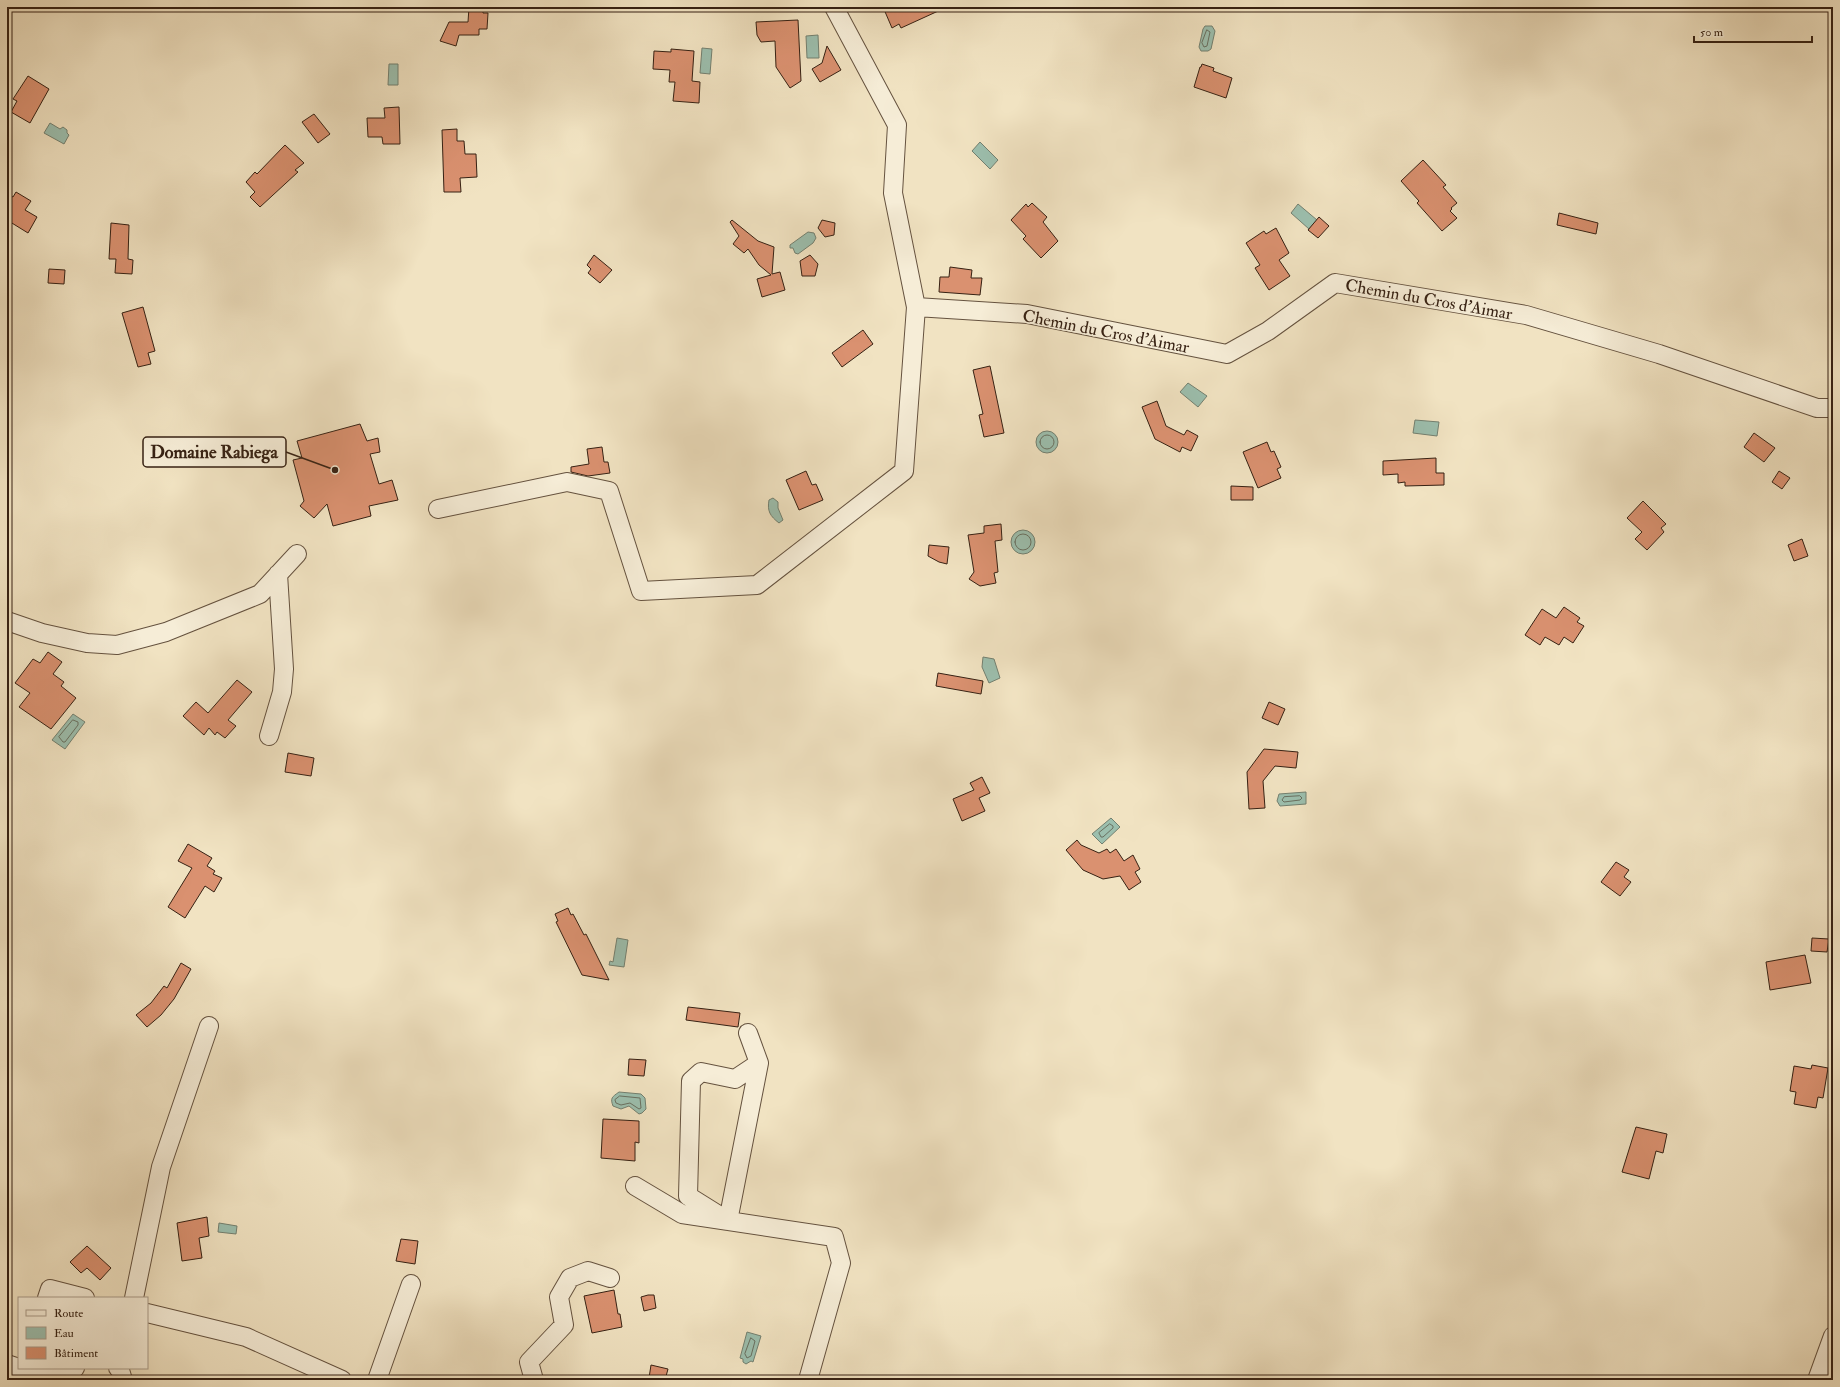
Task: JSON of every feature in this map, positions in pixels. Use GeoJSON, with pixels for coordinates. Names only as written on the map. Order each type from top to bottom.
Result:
{"type":"FeatureCollection","features":[{"type":"Feature","properties":{"kind":"street"},"geometry":{"type":"LineString","coordinates":[[438,509],[567,482],[609,490],[641,591],[757,585],[904,471],[916,307],[893,193],[897,126],[834,7]]}},
{"type":"Feature","properties":{"kind":"street","name":"Chemin du Cros d'Aimar"},"geometry":{"type":"LineString","coordinates":[[916,307],[1027,314],[1227,354],[1268,331],[1335,283],[1526,315],[1659,354],[1817,408],[1833,408]]}},
{"type":"Feature","properties":{"kind":"street"},"geometry":{"type":"LineString","coordinates":[[7,621],[42,633],[87,643],[117,645],[166,632],[260,594],[297,554]]}},
{"type":"Feature","properties":{"kind":"street"},"geometry":{"type":"LineString","coordinates":[[268,736],[282,692],[284,669],[278,574]]}},
{"type":"Feature","properties":{"kind":"street"},"geometry":{"type":"LineString","coordinates":[[134,1297],[161,1167],[209,1026]]}},
{"type":"Feature","properties":{"kind":"street"},"geometry":{"type":"LineString","coordinates":[[728,1221],[759,1063],[748,1033]]}},
{"type":"Feature","properties":{"kind":"street"},"geometry":{"type":"LineString","coordinates":[[728,1221],[688,1196],[691,1081],[701,1072],[735,1079],[759,1063]]}},
{"type":"Feature","properties":{"kind":"street"},"geometry":{"type":"LineString","coordinates":[[635,1186],[682,1214],[834,1237],[841,1263],[808,1380]]}},
{"type":"Feature","properties":{"kind":"street"},"geometry":{"type":"LineString","coordinates":[[534,1380],[529,1362],[564,1325],[559,1297],[570,1278],[588,1271],[610,1278]]}},
{"type":"Feature","properties":{"kind":"street"},"geometry":{"type":"LineString","coordinates":[[377,1380],[411,1284]]}},
{"type":"Feature","properties":{"kind":"street"},"geometry":{"type":"LineString","coordinates":[[47,1297],[50,1289],[81,1297]]}},
{"type":"Feature","properties":{"kind":"street"},"geometry":{"type":"LineString","coordinates":[[148,1313],[246,1337],[338,1379]]}},
{"type":"Feature","properties":{"kind":"street"},"geometry":{"type":"LineString","coordinates":[[1817,1380],[1833,1336]]}},
{"type":"Feature","properties":{"kind":"street"},"geometry":{"type":"LineString","coordinates":[[16,1370],[60,1376],[72,1369]]}},
{"type":"Feature","properties":{"kind":"street"},"geometry":{"type":"LineString","coordinates":[[119,1369],[122,1380]]}},
{"type":"Feature","properties":{"kind":"water"},"geometry":{"type":"Polygon","coordinates":[[[1205,26],[1212,26],[1215,31],[1211,49],[1208,51],[1201,51],[1199,47],[1205,26]]]}},
{"type":"Feature","properties":{"kind":"water"},"geometry":{"type":"Polygon","coordinates":[[[818,35],[819,58],[807,58],[806,36],[818,35]]]}},
{"type":"Feature","properties":{"kind":"water"},"geometry":{"type":"Polygon","coordinates":[[[702,48],[712,49],[710,74],[700,73],[702,48]]]}},
{"type":"Feature","properties":{"kind":"water"},"geometry":{"type":"Polygon","coordinates":[[[389,64],[398,64],[398,85],[388,85],[389,64]]]}},
{"type":"Feature","properties":{"kind":"water"},"geometry":{"type":"Polygon","coordinates":[[[50,123],[60,129],[63,127],[67,130],[69,135],[64,144],[44,133],[50,123]]]}},
{"type":"Feature","properties":{"kind":"water"},"geometry":{"type":"Polygon","coordinates":[[[980,142],[998,160],[990,169],[972,151],[980,142]]]}},
{"type":"Feature","properties":{"kind":"water"},"geometry":{"type":"Polygon","coordinates":[[[1298,204],[1317,220],[1309,229],[1291,213],[1298,204]]]}},
{"type":"Feature","properties":{"kind":"water"},"geometry":{"type":"Polygon","coordinates":[[[808,232],[814,233],[816,238],[813,243],[798,254],[795,253],[793,248],[790,248],[790,245],[808,232]]]}},
{"type":"Feature","properties":{"kind":"water"},"geometry":{"type":"Polygon","coordinates":[[[1188,383],[1207,396],[1198,407],[1180,392],[1188,383]]]}},
{"type":"Feature","properties":{"kind":"water"},"geometry":{"type":"Polygon","coordinates":[[[1415,420],[1439,422],[1437,436],[1413,433],[1415,420]]]}},
{"type":"Feature","properties":{"kind":"water"},"geometry":{"type":"Polygon","coordinates":[[[1047,431],[1055,434],[1058,442],[1055,450],[1047,453],[1039,450],[1036,442],[1039,434],[1047,431]]]}},
{"type":"Feature","properties":{"kind":"water"},"geometry":{"type":"Polygon","coordinates":[[[773,498],[778,502],[778,508],[783,520],[779,523],[771,516],[768,507],[769,500],[773,498]]]}},
{"type":"Feature","properties":{"kind":"water"},"geometry":{"type":"Polygon","coordinates":[[[1023,530],[1028,531],[1034,537],[1034,547],[1028,553],[1023,554],[1018,553],[1012,547],[1011,542],[1012,537],[1018,531],[1023,530]]]}},
{"type":"Feature","properties":{"kind":"water"},"geometry":{"type":"Polygon","coordinates":[[[983,657],[994,659],[1000,678],[989,683],[982,667],[983,657]]]}},
{"type":"Feature","properties":{"kind":"water"},"geometry":{"type":"Polygon","coordinates":[[[73,714],[85,722],[65,749],[52,740],[73,714]]]}},
{"type":"Feature","properties":{"kind":"water"},"geometry":{"type":"Polygon","coordinates":[[[1306,792],[1306,804],[1280,806],[1277,801],[1279,794],[1306,792]]]}},
{"type":"Feature","properties":{"kind":"water"},"geometry":{"type":"Polygon","coordinates":[[[1111,818],[1120,827],[1102,844],[1092,834],[1111,818]]]}},
{"type":"Feature","properties":{"kind":"water"},"geometry":{"type":"Polygon","coordinates":[[[617,938],[628,940],[624,967],[609,965],[610,961],[613,962],[617,938]]]}},
{"type":"Feature","properties":{"kind":"water"},"geometry":{"type":"Polygon","coordinates":[[[619,1092],[641,1094],[645,1098],[646,1109],[639,1114],[629,1106],[621,1109],[613,1106],[612,1098],[619,1092]]]}},
{"type":"Feature","properties":{"kind":"water"},"geometry":{"type":"Polygon","coordinates":[[[219,1223],[237,1226],[236,1234],[218,1232],[219,1223]]]}},
{"type":"Feature","properties":{"kind":"water"},"geometry":{"type":"Polygon","coordinates":[[[747,1332],[761,1336],[753,1362],[751,1361],[746,1364],[743,1362],[743,1359],[740,1358],[747,1332]]]}},
{"type":"Feature","properties":{"kind":"building"},"geometry":{"type":"Polygon","coordinates":[[[469,7],[483,7],[483,13],[488,13],[487,29],[479,29],[479,35],[459,35],[456,46],[440,41],[449,22],[468,22],[469,7]]]}},
{"type":"Feature","properties":{"kind":"building"},"geometry":{"type":"Polygon","coordinates":[[[883,7],[947,7],[901,28],[899,24],[892,28],[883,7]]]}},
{"type":"Feature","properties":{"kind":"building"},"geometry":{"type":"Polygon","coordinates":[[[798,20],[801,81],[790,88],[776,67],[775,41],[761,42],[757,35],[756,22],[798,20]]]}},
{"type":"Feature","properties":{"kind":"building"},"geometry":{"type":"Polygon","coordinates":[[[827,46],[841,70],[820,82],[812,69],[822,63],[827,46]]]}},
{"type":"Feature","properties":{"kind":"building"},"geometry":{"type":"Polygon","coordinates":[[[671,49],[694,51],[692,81],[700,82],[699,103],[673,101],[675,82],[669,82],[670,70],[653,69],[654,51],[671,52],[671,49]]]}},
{"type":"Feature","properties":{"kind":"building"},"geometry":{"type":"Polygon","coordinates":[[[1202,64],[1214,68],[1213,71],[1232,78],[1226,98],[1194,87],[1202,64]]]}},
{"type":"Feature","properties":{"kind":"building"},"geometry":{"type":"Polygon","coordinates":[[[28,76],[49,89],[30,123],[11,112],[17,101],[13,99],[28,76]]]}},
{"type":"Feature","properties":{"kind":"building"},"geometry":{"type":"Polygon","coordinates":[[[399,107],[400,144],[383,144],[382,137],[368,137],[367,118],[385,118],[384,108],[399,107]]]}},
{"type":"Feature","properties":{"kind":"building"},"geometry":{"type":"Polygon","coordinates":[[[314,114],[330,134],[318,143],[302,122],[314,114]]]}},
{"type":"Feature","properties":{"kind":"building"},"geometry":{"type":"Polygon","coordinates":[[[457,129],[457,141],[464,141],[465,154],[476,154],[477,177],[460,178],[461,192],[444,192],[442,130],[457,129]]]}},
{"type":"Feature","properties":{"kind":"building"},"geometry":{"type":"Polygon","coordinates":[[[285,145],[304,163],[295,170],[298,172],[260,207],[250,197],[255,192],[246,182],[255,172],[257,174],[285,145]]]}},
{"type":"Feature","properties":{"kind":"building"},"geometry":{"type":"Polygon","coordinates":[[[1423,160],[1446,185],[1443,187],[1457,203],[1451,208],[1452,209],[1450,211],[1457,218],[1442,231],[1417,203],[1419,201],[1401,181],[1423,160]]]}},
{"type":"Feature","properties":{"kind":"building"},"geometry":{"type":"Polygon","coordinates":[[[16,192],[31,201],[25,210],[37,217],[28,233],[7,220],[7,194],[13,197],[16,192]]]}},
{"type":"Feature","properties":{"kind":"building"},"geometry":{"type":"Polygon","coordinates":[[[1032,203],[1047,217],[1043,222],[1058,241],[1041,258],[1023,239],[1026,236],[1011,220],[1026,204],[1028,207],[1032,203]]]}},
{"type":"Feature","properties":{"kind":"building"},"geometry":{"type":"Polygon","coordinates":[[[1559,213],[1598,223],[1596,234],[1557,225],[1559,213]]]}},
{"type":"Feature","properties":{"kind":"building"},"geometry":{"type":"Polygon","coordinates":[[[1319,217],[1329,226],[1318,238],[1308,230],[1319,217]]]}},
{"type":"Feature","properties":{"kind":"building"},"geometry":{"type":"Polygon","coordinates":[[[732,220],[758,241],[774,247],[772,274],[780,272],[785,290],[762,297],[757,279],[771,275],[759,265],[748,249],[744,253],[733,244],[739,236],[730,222],[732,220]]]}},
{"type":"Feature","properties":{"kind":"building"},"geometry":{"type":"Polygon","coordinates":[[[822,220],[835,223],[834,235],[825,237],[818,228],[822,220]]]}},
{"type":"Feature","properties":{"kind":"building"},"geometry":{"type":"Polygon","coordinates":[[[111,223],[129,225],[128,259],[133,260],[132,274],[115,273],[116,259],[109,259],[111,223]]]}},
{"type":"Feature","properties":{"kind":"building"},"geometry":{"type":"Polygon","coordinates":[[[1276,228],[1289,253],[1279,260],[1290,276],[1269,290],[1255,268],[1260,265],[1246,243],[1264,231],[1266,234],[1276,228]]]}},
{"type":"Feature","properties":{"kind":"building"},"geometry":{"type":"Polygon","coordinates":[[[594,255],[612,270],[600,283],[588,273],[591,269],[587,265],[594,255]]]}},
{"type":"Feature","properties":{"kind":"building"},"geometry":{"type":"Polygon","coordinates":[[[810,255],[818,264],[815,276],[802,276],[800,261],[810,255]]]}},
{"type":"Feature","properties":{"kind":"building"},"geometry":{"type":"Polygon","coordinates":[[[950,267],[972,270],[971,278],[982,278],[980,295],[939,292],[940,277],[949,277],[950,267]]]}},
{"type":"Feature","properties":{"kind":"building"},"geometry":{"type":"Polygon","coordinates":[[[49,269],[65,270],[64,284],[48,283],[49,269]]]}},
{"type":"Feature","properties":{"kind":"building"},"geometry":{"type":"Polygon","coordinates":[[[143,307],[155,351],[148,353],[151,364],[138,367],[122,313],[143,307]]]}},
{"type":"Feature","properties":{"kind":"building"},"geometry":{"type":"Polygon","coordinates":[[[863,330],[873,344],[842,367],[832,353],[863,330]]]}},
{"type":"Feature","properties":{"kind":"building"},"geometry":{"type":"Polygon","coordinates":[[[990,366],[1004,433],[984,437],[979,415],[983,414],[973,370],[990,366]]]}},
{"type":"Feature","properties":{"kind":"building"},"geometry":{"type":"Polygon","coordinates":[[[1157,401],[1166,426],[1184,435],[1187,430],[1198,436],[1191,451],[1182,447],[1180,452],[1155,439],[1142,407],[1157,401]]]}},
{"type":"Feature","properties":{"kind":"building"},"geometry":{"type":"Polygon","coordinates":[[[360,424],[367,441],[378,438],[380,452],[370,454],[379,484],[392,480],[398,500],[369,506],[371,516],[333,526],[327,504],[314,518],[300,506],[304,501],[293,460],[302,458],[297,441],[360,424]]]}},
{"type":"Feature","properties":{"kind":"building"},"geometry":{"type":"Polygon","coordinates":[[[1754,433],[1775,448],[1764,462],[1744,447],[1754,433]]]}},
{"type":"Feature","properties":{"kind":"building"},"geometry":{"type":"Polygon","coordinates":[[[1267,442],[1271,452],[1274,451],[1281,467],[1277,469],[1281,478],[1258,488],[1243,452],[1267,442]]]}},
{"type":"Feature","properties":{"kind":"building"},"geometry":{"type":"Polygon","coordinates":[[[602,447],[604,462],[608,462],[610,473],[588,476],[571,472],[571,467],[589,464],[587,449],[602,447]]]}},
{"type":"Feature","properties":{"kind":"building"},"geometry":{"type":"Polygon","coordinates":[[[1436,458],[1436,473],[1444,473],[1444,485],[1405,486],[1405,482],[1398,483],[1398,474],[1383,475],[1383,461],[1436,458]]]}},
{"type":"Feature","properties":{"kind":"building"},"geometry":{"type":"Polygon","coordinates":[[[806,471],[812,485],[816,484],[823,500],[799,510],[786,480],[806,471]]]}},
{"type":"Feature","properties":{"kind":"building"},"geometry":{"type":"Polygon","coordinates":[[[1779,471],[1790,478],[1782,489],[1772,482],[1779,471]]]}},
{"type":"Feature","properties":{"kind":"building"},"geometry":{"type":"Polygon","coordinates":[[[1231,486],[1253,487],[1253,500],[1231,500],[1231,486]]]}},
{"type":"Feature","properties":{"kind":"building"},"geometry":{"type":"Polygon","coordinates":[[[1643,501],[1666,524],[1661,528],[1664,532],[1647,550],[1635,539],[1642,532],[1627,518],[1643,501]]]}},
{"type":"Feature","properties":{"kind":"building"},"geometry":{"type":"Polygon","coordinates":[[[1001,524],[1002,540],[995,541],[998,572],[994,573],[996,583],[980,586],[969,579],[974,572],[968,535],[984,533],[984,526],[1001,524]]]}},
{"type":"Feature","properties":{"kind":"building"},"geometry":{"type":"Polygon","coordinates":[[[1802,539],[1808,556],[1794,561],[1788,545],[1802,539]]]}},
{"type":"Feature","properties":{"kind":"building"},"geometry":{"type":"Polygon","coordinates":[[[929,545],[949,547],[947,564],[939,562],[928,556],[929,545]]]}},
{"type":"Feature","properties":{"kind":"building"},"geometry":{"type":"Polygon","coordinates":[[[1564,607],[1580,618],[1577,622],[1584,626],[1573,643],[1564,637],[1559,645],[1545,637],[1540,645],[1525,635],[1542,609],[1556,618],[1564,607]]]}},
{"type":"Feature","properties":{"kind":"building"},"geometry":{"type":"Polygon","coordinates":[[[48,652],[62,662],[53,674],[64,682],[61,686],[76,698],[51,729],[19,707],[30,693],[15,683],[33,659],[40,663],[48,652]]]}},
{"type":"Feature","properties":{"kind":"building"},"geometry":{"type":"Polygon","coordinates":[[[938,673],[983,681],[981,694],[936,686],[938,673]]]}},
{"type":"Feature","properties":{"kind":"building"},"geometry":{"type":"Polygon","coordinates":[[[237,680],[252,692],[228,720],[236,726],[225,738],[217,732],[215,735],[209,728],[204,735],[183,716],[196,702],[208,713],[237,680]]]}},
{"type":"Feature","properties":{"kind":"building"},"geometry":{"type":"Polygon","coordinates":[[[1269,702],[1285,709],[1278,725],[1262,718],[1269,702]]]}},
{"type":"Feature","properties":{"kind":"building"},"geometry":{"type":"Polygon","coordinates":[[[1264,749],[1298,752],[1296,768],[1275,766],[1263,781],[1265,808],[1249,809],[1247,772],[1264,749]]]}},
{"type":"Feature","properties":{"kind":"building"},"geometry":{"type":"Polygon","coordinates":[[[288,753],[314,758],[311,776],[285,772],[288,753]]]}},
{"type":"Feature","properties":{"kind":"building"},"geometry":{"type":"Polygon","coordinates":[[[982,777],[990,793],[979,798],[985,811],[962,821],[953,799],[974,790],[970,783],[982,777]]]}},
{"type":"Feature","properties":{"kind":"building"},"geometry":{"type":"Polygon","coordinates":[[[1077,840],[1081,845],[1099,853],[1107,849],[1110,853],[1116,849],[1124,861],[1133,855],[1140,869],[1135,872],[1141,882],[1129,890],[1120,876],[1103,879],[1083,870],[1066,850],[1077,840]]]}},
{"type":"Feature","properties":{"kind":"building"},"geometry":{"type":"Polygon","coordinates":[[[188,844],[212,858],[207,866],[215,871],[213,874],[222,878],[214,892],[205,886],[185,918],[168,907],[192,868],[178,861],[188,844]]]}},
{"type":"Feature","properties":{"kind":"building"},"geometry":{"type":"Polygon","coordinates":[[[1616,862],[1629,870],[1624,877],[1631,882],[1620,896],[1601,882],[1616,862]]]}},
{"type":"Feature","properties":{"kind":"building"},"geometry":{"type":"Polygon","coordinates":[[[568,908],[571,915],[573,914],[584,935],[586,934],[609,980],[582,975],[556,922],[558,921],[555,914],[568,908]]]}},
{"type":"Feature","properties":{"kind":"building"},"geometry":{"type":"Polygon","coordinates":[[[1812,938],[1829,939],[1827,952],[1811,951],[1812,938]]]}},
{"type":"Feature","properties":{"kind":"building"},"geometry":{"type":"Polygon","coordinates":[[[1805,955],[1811,983],[1770,990],[1766,962],[1805,955]]]}},
{"type":"Feature","properties":{"kind":"building"},"geometry":{"type":"Polygon","coordinates":[[[181,963],[191,969],[174,999],[161,1015],[147,1027],[136,1015],[151,1003],[164,986],[167,988],[181,963]]]}},
{"type":"Feature","properties":{"kind":"building"},"geometry":{"type":"Polygon","coordinates":[[[688,1007],[740,1013],[738,1027],[686,1020],[688,1007]]]}},
{"type":"Feature","properties":{"kind":"building"},"geometry":{"type":"Polygon","coordinates":[[[629,1059],[646,1060],[644,1076],[628,1075],[629,1059]]]}},
{"type":"Feature","properties":{"kind":"building"},"geometry":{"type":"Polygon","coordinates":[[[1812,1065],[1828,1068],[1823,1098],[1818,1097],[1816,1108],[1794,1104],[1796,1092],[1790,1091],[1794,1066],[1811,1069],[1812,1065]]]}},
{"type":"Feature","properties":{"kind":"building"},"geometry":{"type":"Polygon","coordinates":[[[603,1119],[639,1121],[639,1143],[635,1142],[635,1161],[601,1158],[603,1119]]]}},
{"type":"Feature","properties":{"kind":"building"},"geometry":{"type":"Polygon","coordinates":[[[1636,1127],[1667,1134],[1663,1153],[1656,1151],[1649,1179],[1622,1172],[1636,1127]]]}},
{"type":"Feature","properties":{"kind":"building"},"geometry":{"type":"Polygon","coordinates":[[[207,1217],[209,1236],[199,1238],[202,1258],[182,1261],[177,1223],[207,1217]]]}},
{"type":"Feature","properties":{"kind":"building"},"geometry":{"type":"Polygon","coordinates":[[[401,1239],[418,1241],[415,1264],[396,1261],[401,1239]]]}},
{"type":"Feature","properties":{"kind":"building"},"geometry":{"type":"Polygon","coordinates":[[[87,1246],[111,1268],[100,1280],[87,1268],[81,1273],[70,1262],[87,1246]]]}},
{"type":"Feature","properties":{"kind":"building"},"geometry":{"type":"Polygon","coordinates":[[[614,1290],[622,1327],[592,1333],[584,1296],[614,1290]]]}},
{"type":"Feature","properties":{"kind":"building"},"geometry":{"type":"Polygon","coordinates":[[[654,1295],[656,1308],[644,1311],[641,1297],[654,1295]]]}},
{"type":"Feature","properties":{"kind":"building"},"geometry":{"type":"Polygon","coordinates":[[[651,1365],[668,1369],[665,1380],[649,1378],[651,1365]]]}},
{"type":"Feature","properties":{"kind":"place","name":"Domaine Rabiega"},"geometry":{"type":"Point","coordinates":[335,470]}}]}
